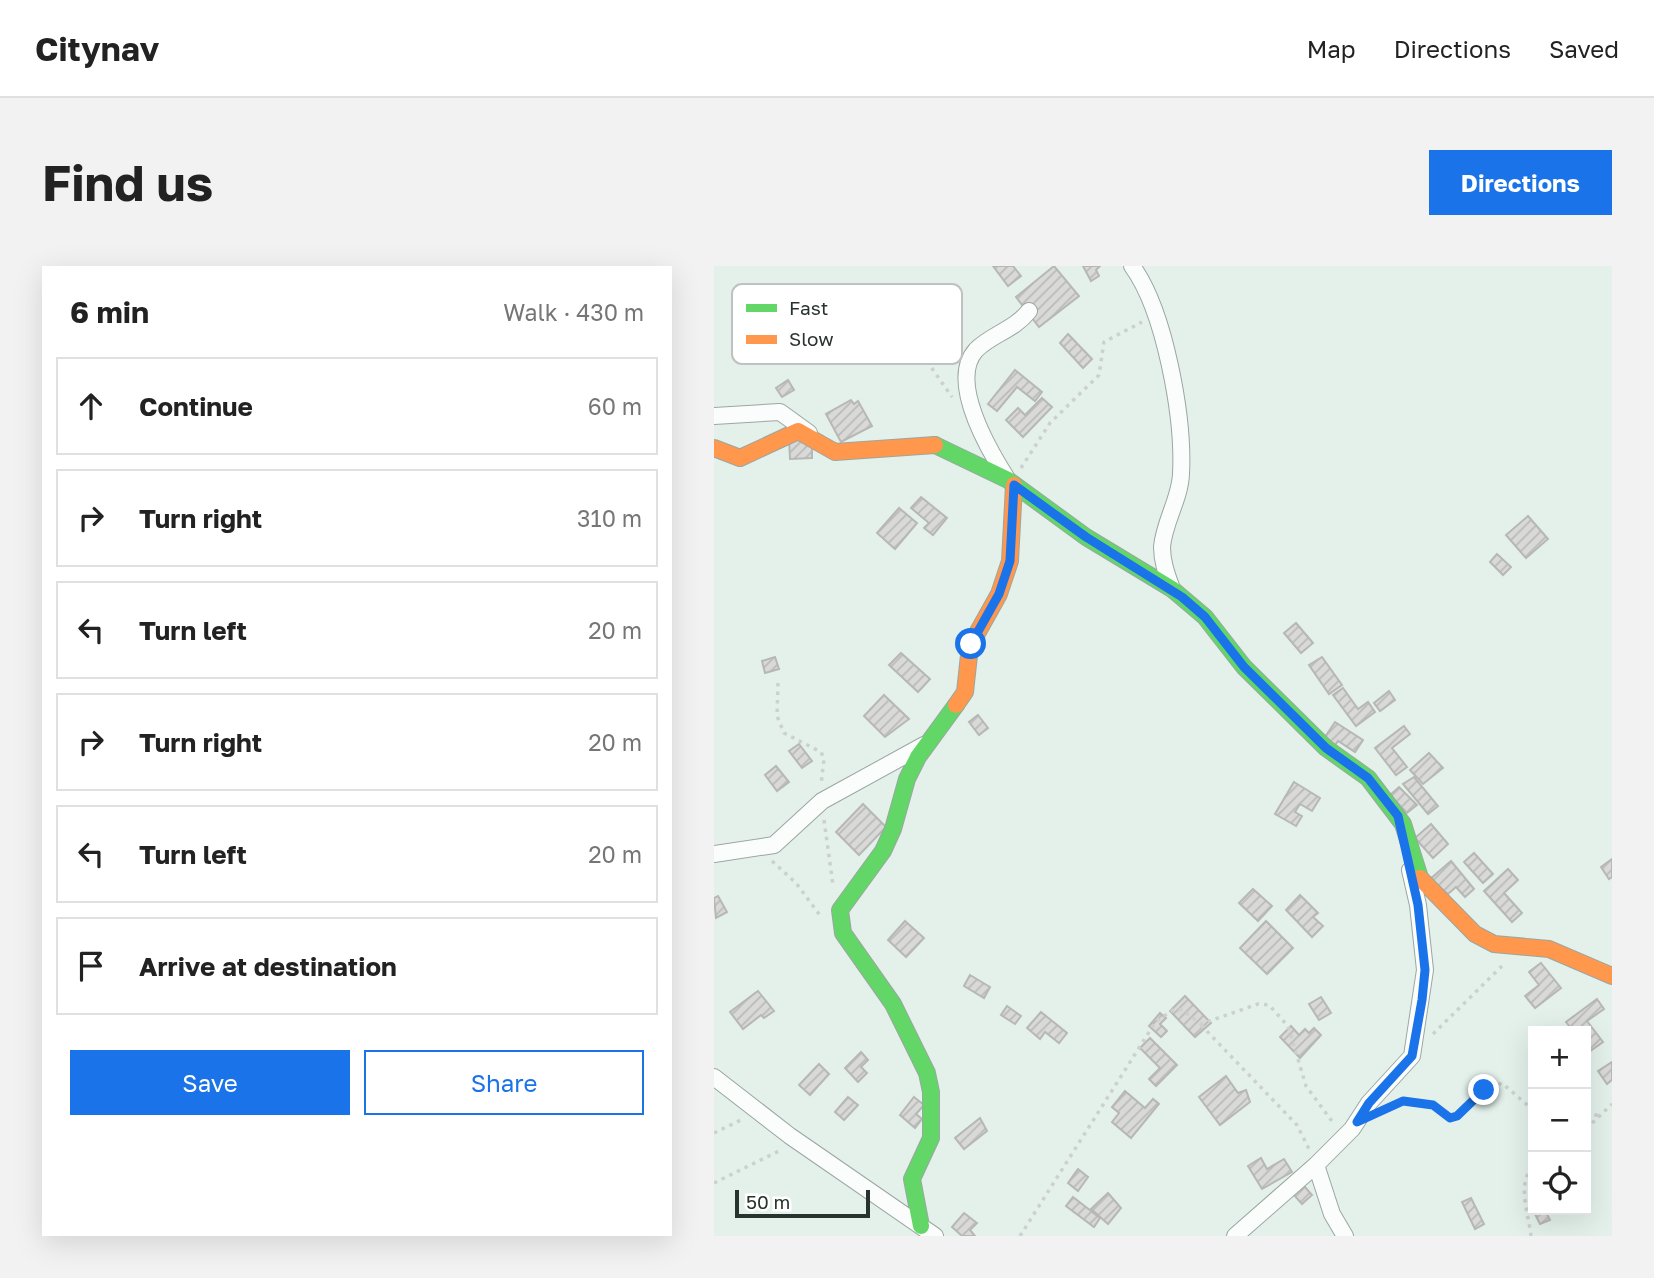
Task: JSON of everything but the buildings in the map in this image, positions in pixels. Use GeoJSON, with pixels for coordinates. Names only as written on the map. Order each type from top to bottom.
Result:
{"type":"FeatureCollection","features":[{"type":"Feature","properties":{"kind":"street"},"geometry":{"type":"LineString","coordinates":[[1132,266],[1147,286],[1172,378],[1181,472],[1162,546],[1163,561],[1172,589]]}},
{"type":"Feature","properties":{"kind":"street"},"geometry":{"type":"LineString","coordinates":[[921,1226],[912,1179],[932,1138],[931,1092],[927,1073],[893,1004],[844,933],[840,910],[883,851],[893,829],[907,779],[928,744],[962,699],[969,680],[970,646],[1005,579],[1013,531],[1011,482],[984,443],[973,412],[967,382],[975,351],[1010,330],[1029,312]]}},
{"type":"Feature","properties":{"kind":"street"},"geometry":{"type":"LineString","coordinates":[[714,416],[780,412],[835,452]]}},
{"type":"Feature","properties":{"kind":"street"},"geometry":{"type":"LineString","coordinates":[[714,448],[740,458],[798,431],[835,452],[940,445],[1011,482],[1086,537],[1172,589],[1205,617],[1244,667],[1326,748],[1368,778],[1403,824],[1419,877],[1475,934],[1494,944],[1549,949],[1612,976]]}},
{"type":"Feature","properties":{"kind":"street"},"geometry":{"type":"LineString","coordinates":[[714,854],[774,845],[822,801],[928,744]]}},
{"type":"Feature","properties":{"kind":"street"},"geometry":{"type":"LineString","coordinates":[[1235,1236],[1341,1140],[1369,1103],[1412,1056],[1425,970],[1418,905],[1398,816]]}},
{"type":"Feature","properties":{"kind":"street"},"geometry":{"type":"LineString","coordinates":[[714,1077],[799,1141],[935,1236]]}},
{"type":"Feature","properties":{"kind":"street"},"geometry":{"type":"LineString","coordinates":[[1316,1165],[1332,1214],[1345,1236]]}},
{"type":"Feature","properties":{"kind":"path"},"geometry":{"type":"LineString","coordinates":[[1011,482],[1030,449],[1050,423],[1098,375],[1104,342],[1156,315]]}},
{"type":"Feature","properties":{"kind":"path"},"geometry":{"type":"LineString","coordinates":[[929,364],[958,404]]}},
{"type":"Feature","properties":{"kind":"path"},"geometry":{"type":"LineString","coordinates":[[740,849],[765,855],[786,872],[821,918],[841,923]]}},
{"type":"Feature","properties":{"kind":"path"},"geometry":{"type":"LineString","coordinates":[[1412,1056],[1521,947]]}},
{"type":"Feature","properties":{"kind":"path"},"geometry":{"type":"LineString","coordinates":[[1200,1024],[1258,1004],[1269,1005],[1288,1026],[1306,1086],[1330,1116],[1341,1140]]}},
{"type":"Feature","properties":{"kind":"path"},"geometry":{"type":"LineString","coordinates":[[1020,1236],[1156,1021],[1175,1009],[1182,1010],[1200,1024],[1297,1125],[1316,1165]]}},
{"type":"Feature","properties":{"kind":"path"},"geometry":{"type":"LineString","coordinates":[[1357,1122],[1403,1101],[1433,1105],[1450,1118],[1457,1116],[1484,1090],[1502,1083],[1528,1106]]}},
{"type":"Feature","properties":{"kind":"path"},"geometry":{"type":"LineString","coordinates":[[1591,1125],[1612,1104]]}},
{"type":"Feature","properties":{"kind":"path"},"geometry":{"type":"LineString","coordinates":[[714,1133],[759,1112]]}},
{"type":"Feature","properties":{"kind":"path"},"geometry":{"type":"LineString","coordinates":[[1591,1114],[1602,1116]]}},
{"type":"Feature","properties":{"kind":"path"},"geometry":{"type":"LineString","coordinates":[[714,1183],[799,1141]]}},
{"type":"Feature","properties":{"kind":"path"},"geometry":{"type":"LineString","coordinates":[[1528,1173],[1523,1187],[1531,1236]]}},
{"type":"Feature","properties":{"kind":"traffic: fast"},"geometry":{"type":"LineString","coordinates":[[935,445],[1008,480],[1086,537],[1172,589],[1205,617],[1244,667],[1326,748],[1368,778],[1403,824],[1420,878]]}},
{"type":"Feature","properties":{"kind":"traffic: fast"},"geometry":{"type":"LineString","coordinates":[[921,1226],[912,1179],[931,1138],[931,1092],[927,1073],[893,1004],[843,933],[840,910],[883,851],[893,829],[907,779],[918,757],[956,705]]}},
{"type":"Feature","properties":{"kind":"traffic: slow"},"geometry":{"type":"LineString","coordinates":[[714,448],[740,458],[798,431],[835,452],[935,445]]}},
{"type":"Feature","properties":{"kind":"traffic: slow"},"geometry":{"type":"LineString","coordinates":[[956,705],[965,692],[970,646],[999,594],[1010,561],[1014,485]]}},
{"type":"Feature","properties":{"kind":"traffic: slow"},"geometry":{"type":"LineString","coordinates":[[1420,878],[1475,934],[1494,944],[1549,949],[1612,976]]}},
{"type":"Feature","properties":{"kind":"route"},"geometry":{"type":"LineString","coordinates":[[971,644],[999,594],[1010,561],[1014,485],[1086,537],[1172,589],[1205,617],[1244,667],[1326,748],[1368,778],[1398,816],[1418,905],[1425,970],[1422,1000],[1412,1056],[1369,1103],[1357,1122],[1403,1101],[1433,1105],[1450,1118],[1457,1116],[1484,1090]]}}]}
